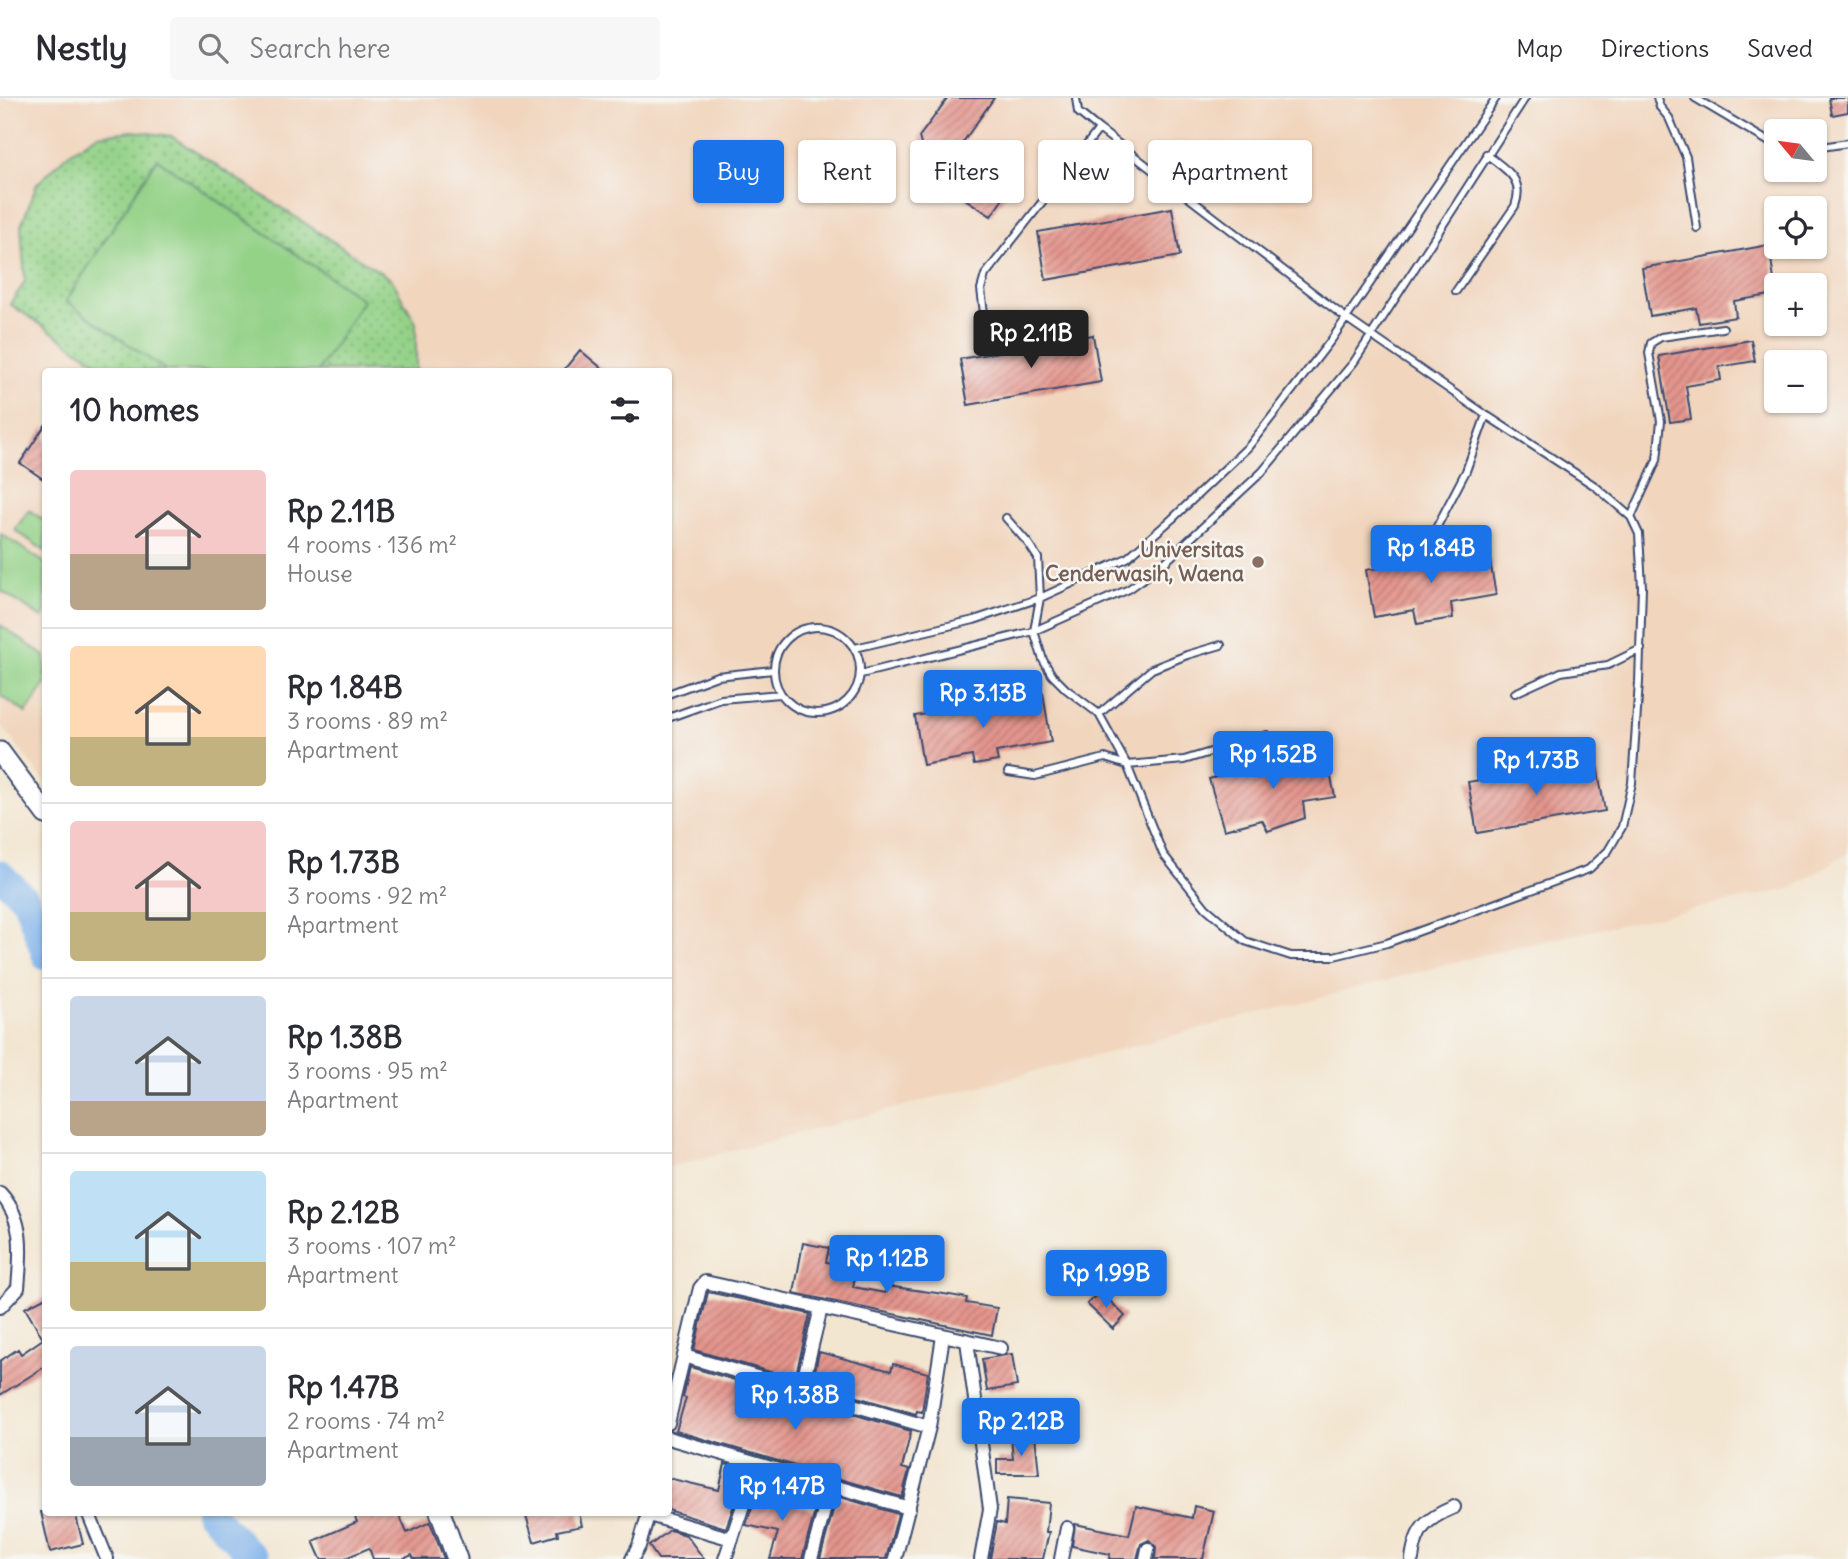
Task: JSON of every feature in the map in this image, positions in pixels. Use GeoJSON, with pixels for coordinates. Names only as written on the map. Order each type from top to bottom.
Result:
{"type":"FeatureCollection","features":[{"type":"Feature","properties":{"kind":"street"},"geometry":{"type":"LineString","coordinates":[[0,752],[42,809]]}},
{"type":"Feature","properties":{"kind":"street"},"geometry":{"type":"LineString","coordinates":[[0,1193],[13,1210],[20,1232],[18,1289],[0,1307]]}},
{"type":"Feature","properties":{"kind":"street"},"geometry":{"type":"LineString","coordinates":[[672,1406],[700,1288],[705,1282],[1001,1348]]}},
{"type":"Feature","properties":{"kind":"street"},"geometry":{"type":"LineString","coordinates":[[801,1390],[821,1308]]}},
{"type":"Feature","properties":{"kind":"street"},"geometry":{"type":"LineString","coordinates":[[895,1559],[929,1427],[943,1336]]}},
{"type":"Feature","properties":{"kind":"street"},"geometry":{"type":"LineString","coordinates":[[967,1341],[990,1510],[981,1559]]}},
{"type":"Feature","properties":{"kind":"street"},"geometry":{"type":"LineString","coordinates":[[684,1356],[929,1427]]}},
{"type":"Feature","properties":{"kind":"street"},"geometry":{"type":"LineString","coordinates":[[672,1439],[909,1508]]}},
{"type":"Feature","properties":{"kind":"street"},"geometry":{"type":"LineString","coordinates":[[725,1559],[757,1464]]}},
{"type":"Feature","properties":{"kind":"street"},"geometry":{"type":"LineString","coordinates":[[811,1559],[831,1485]]}},
{"type":"Feature","properties":{"kind":"street"},"geometry":{"type":"LineString","coordinates":[[1412,1559],[1414,1542],[1422,1526],[1436,1515],[1454,1507]]}},
{"type":"Feature","properties":{"kind":"street"},"geometry":{"type":"LineString","coordinates":[[90,1516],[107,1559]]}},
{"type":"Feature","properties":{"kind":"street"},"geometry":{"type":"LineString","coordinates":[[441,1516],[457,1559]]}},
{"type":"Feature","properties":{"kind":"street"},"geometry":{"type":"LineString","coordinates":[[632,1559],[648,1516]]}},
{"type":"Feature","properties":{"kind":"street"},"geometry":{"type":"LineString","coordinates":[[659,1516],[732,1539]]}},
{"type":"Feature","properties":{"kind":"street"},"geometry":{"type":"LineString","coordinates":[[1061,1559],[1068,1528]]}},
{"type":"Feature","properties":{"kind":"lane"},"geometry":{"type":"LineString","coordinates":[[1006,518],[1038,558],[1040,598],[1034,631],[1043,660],[1066,690],[1098,714],[1127,765],[1163,854],[1206,908],[1245,941],[1291,956],[1334,956],[1387,943],[1589,869],[1608,851],[1622,827],[1632,783],[1641,649],[1641,554],[1639,534],[1631,517],[1595,486],[1486,415],[1346,318],[1099,129],[1078,111],[1076,98]]}},
{"type":"Feature","properties":{"kind":"lane"},"geometry":{"type":"LineString","coordinates":[[855,648],[974,620],[1040,598],[1127,558],[1250,446],[1346,318],[1496,98]]}},
{"type":"Feature","properties":{"kind":"lane"},"geometry":{"type":"LineString","coordinates":[[861,674],[1034,631],[1129,589],[1161,566],[1262,472],[1345,373],[1373,336],[1486,155],[1525,98]]}},
{"type":"Feature","properties":{"kind":"lane"},"geometry":{"type":"LineString","coordinates":[[1657,98],[1686,157],[1698,228]]}},
{"type":"Feature","properties":{"kind":"lane"},"geometry":{"type":"LineString","coordinates":[[1695,98],[1764,139]]}},
{"type":"Feature","properties":{"kind":"lane"},"geometry":{"type":"LineString","coordinates":[[986,330],[981,289],[985,275],[1099,129]]}},
{"type":"Feature","properties":{"kind":"lane"},"geometry":{"type":"LineString","coordinates":[[1827,146],[1848,143]]}},
{"type":"Feature","properties":{"kind":"lane"},"geometry":{"type":"LineString","coordinates":[[1456,291],[1515,206],[1518,197],[1519,188],[1511,173],[1486,155]]}},
{"type":"Feature","properties":{"kind":"lane"},"geometry":{"type":"LineString","coordinates":[[1631,517],[1657,460],[1661,421],[1649,353],[1651,343],[1661,337],[1723,328]]}},
{"type":"Feature","properties":{"kind":"lane"},"geometry":{"type":"LineString","coordinates":[[1432,536],[1466,471],[1486,415]]}},
{"type":"Feature","properties":{"kind":"lane"},"geometry":{"type":"LineString","coordinates":[[817,626],[839,632],[855,648],[860,660],[861,674],[852,695],[834,710],[819,714],[804,712],[790,705],[780,694],[773,670],[779,648],[795,632],[817,626]]}},
{"type":"Feature","properties":{"kind":"lane"},"geometry":{"type":"LineString","coordinates":[[1098,714],[1152,669],[1221,645]]}},
{"type":"Feature","properties":{"kind":"lane"},"geometry":{"type":"LineString","coordinates":[[1515,693],[1561,672],[1608,665],[1641,649]]}},
{"type":"Feature","properties":{"kind":"lane"},"geometry":{"type":"LineString","coordinates":[[672,693],[717,676],[773,670]]}},
{"type":"Feature","properties":{"kind":"lane"},"geometry":{"type":"LineString","coordinates":[[672,717],[721,699],[780,694]]}},
{"type":"Feature","properties":{"kind":"lane"},"geometry":{"type":"LineString","coordinates":[[1008,772],[1035,776],[1105,758],[1127,765],[1184,760],[1267,735]]}},
{"type":"Feature","properties":{"kind":"shaded area","name":"Universitas Cenderwasih, Waena"},"geometry":{"type":"Polygon","coordinates":[[[0,98],[1848,98],[1848,853],[1791,889],[1514,947],[672,1166],[672,368],[42,368],[42,777],[0,724],[0,98]]]}},
{"type":"Feature","properties":{"kind":"green space"},"geometry":{"type":"Polygon","coordinates":[[[133,131],[171,136],[392,280],[416,323],[416,368],[106,368],[10,304],[25,282],[21,226],[37,184],[68,154],[97,135],[133,131]]]}},
{"type":"Feature","properties":{"kind":"green space"},"geometry":{"type":"Polygon","coordinates":[[[157,159],[363,300],[320,368],[163,368],[66,301],[157,159]]]}},
{"type":"Feature","properties":{"kind":"green space"},"geometry":{"type":"Polygon","coordinates":[[[29,510],[42,519],[42,549],[15,530],[29,510]]]}},
{"type":"Feature","properties":{"kind":"green space"},"geometry":{"type":"Polygon","coordinates":[[[1,534],[42,561],[42,618],[0,590],[1,534]]]}},
{"type":"Feature","properties":{"kind":"green space"},"geometry":{"type":"Polygon","coordinates":[[[0,625],[42,654],[42,689],[26,713],[0,695],[0,625]]]}},
{"type":"Feature","properties":{"kind":"building"},"geometry":{"type":"Polygon","coordinates":[[[948,98],[994,98],[965,140],[920,140],[919,137],[948,98]]]}},
{"type":"Feature","properties":{"kind":"building"},"geometry":{"type":"Polygon","coordinates":[[[1829,98],[1848,98],[1848,112],[1832,115],[1829,98]]]}},
{"type":"Feature","properties":{"kind":"building"},"geometry":{"type":"Polygon","coordinates":[[[971,203],[1000,203],[991,216],[971,203]]]}},
{"type":"Feature","properties":{"kind":"building"},"geometry":{"type":"Polygon","coordinates":[[[1172,208],[1180,256],[1046,280],[1038,232],[1172,208]]]}},
{"type":"Feature","properties":{"kind":"building"},"geometry":{"type":"Polygon","coordinates":[[[1764,246],[1764,259],[1771,259],[1773,273],[1764,273],[1764,296],[1734,301],[1736,317],[1699,323],[1696,308],[1650,316],[1642,268],[1764,246]]]}},
{"type":"Feature","properties":{"kind":"building"},"geometry":{"type":"Polygon","coordinates":[[[1093,335],[1101,382],[968,405],[960,359],[1093,335]]]}},
{"type":"Feature","properties":{"kind":"building"},"geometry":{"type":"Polygon","coordinates":[[[1751,340],[1755,361],[1719,367],[1721,380],[1686,386],[1691,419],[1670,422],[1659,356],[1751,340]]]}},
{"type":"Feature","properties":{"kind":"building"},"geometry":{"type":"Polygon","coordinates":[[[580,350],[601,368],[565,368],[580,350]]]}},
{"type":"Feature","properties":{"kind":"building"},"geometry":{"type":"Polygon","coordinates":[[[42,430],[42,478],[20,463],[42,430]]]}},
{"type":"Feature","properties":{"kind":"building"},"geometry":{"type":"Polygon","coordinates":[[[1488,549],[1496,595],[1451,603],[1453,618],[1417,624],[1414,610],[1374,617],[1366,570],[1488,549]]]}},
{"type":"Feature","properties":{"kind":"building"},"geometry":{"type":"Polygon","coordinates":[[[1043,693],[1051,742],[996,752],[998,761],[974,765],[972,756],[923,765],[915,716],[1043,693]]]}},
{"type":"Feature","properties":{"kind":"building"},"geometry":{"type":"Polygon","coordinates":[[[1325,748],[1335,797],[1303,802],[1305,818],[1268,831],[1262,820],[1224,830],[1209,779],[1325,748]]]}},
{"type":"Feature","properties":{"kind":"building"},"geometry":{"type":"Polygon","coordinates":[[[1596,760],[1605,811],[1477,833],[1468,782],[1596,760]]]}},
{"type":"Feature","properties":{"kind":"building"},"geometry":{"type":"Polygon","coordinates":[[[803,1243],[829,1248],[826,1262],[857,1267],[853,1287],[885,1293],[886,1286],[944,1294],[967,1298],[966,1303],[997,1308],[992,1335],[794,1293],[803,1243]]]}},
{"type":"Feature","properties":{"kind":"building"},"geometry":{"type":"Polygon","coordinates":[[[1100,1291],[1125,1316],[1113,1329],[1087,1304],[1100,1291]]]}},
{"type":"Feature","properties":{"kind":"building"},"geometry":{"type":"Polygon","coordinates":[[[708,1292],[810,1314],[795,1379],[694,1350],[708,1292]]]}},
{"type":"Feature","properties":{"kind":"building"},"geometry":{"type":"Polygon","coordinates":[[[42,1299],[42,1337],[25,1308],[42,1299]]]}},
{"type":"Feature","properties":{"kind":"building"},"geometry":{"type":"Polygon","coordinates":[[[42,1340],[42,1369],[0,1395],[0,1361],[18,1349],[21,1354],[42,1340]]]}},
{"type":"Feature","properties":{"kind":"building"},"geometry":{"type":"Polygon","coordinates":[[[819,1352],[891,1371],[893,1364],[928,1373],[922,1412],[917,1411],[916,1414],[812,1384],[819,1352]]]}},
{"type":"Feature","properties":{"kind":"building"},"geometry":{"type":"Polygon","coordinates":[[[1012,1354],[1017,1386],[987,1391],[982,1359],[1012,1354]]]}},
{"type":"Feature","properties":{"kind":"building"},"geometry":{"type":"Polygon","coordinates":[[[690,1367],[911,1431],[902,1468],[909,1470],[902,1497],[836,1478],[837,1475],[810,1468],[809,1470],[676,1431],[686,1398],[683,1397],[690,1367]]]}},
{"type":"Feature","properties":{"kind":"building"},"geometry":{"type":"Polygon","coordinates":[[[1035,1435],[1039,1474],[997,1474],[997,1459],[1013,1459],[1011,1437],[1035,1435]]]}},
{"type":"Feature","properties":{"kind":"building"},"geometry":{"type":"Polygon","coordinates":[[[725,1464],[746,1470],[726,1528],[672,1511],[672,1479],[719,1490],[725,1464]]]}},
{"type":"Feature","properties":{"kind":"building"},"geometry":{"type":"Polygon","coordinates":[[[759,1486],[787,1493],[785,1501],[815,1511],[802,1559],[770,1559],[778,1532],[746,1525],[759,1486]]]}},
{"type":"Feature","properties":{"kind":"building"},"geometry":{"type":"Polygon","coordinates":[[[837,1496],[898,1514],[886,1559],[820,1559],[837,1496]]]}},
{"type":"Feature","properties":{"kind":"building"},"geometry":{"type":"Polygon","coordinates":[[[1007,1499],[1049,1503],[1046,1532],[1049,1532],[1043,1559],[990,1559],[997,1522],[1005,1524],[1007,1499]]]}},
{"type":"Feature","properties":{"kind":"building"},"geometry":{"type":"Polygon","coordinates":[[[1136,1506],[1192,1518],[1194,1506],[1214,1511],[1203,1559],[1155,1559],[1156,1547],[1149,1540],[1141,1544],[1137,1559],[1109,1559],[1110,1554],[1072,1546],[1075,1524],[1129,1535],[1136,1506]]]}},
{"type":"Feature","properties":{"kind":"building"},"geometry":{"type":"Polygon","coordinates":[[[41,1512],[42,1516],[76,1516],[83,1544],[50,1552],[41,1512]]]}},
{"type":"Feature","properties":{"kind":"building"},"geometry":{"type":"Polygon","coordinates":[[[355,1516],[400,1516],[407,1533],[430,1522],[444,1559],[414,1559],[412,1555],[403,1559],[373,1559],[369,1548],[343,1559],[321,1559],[313,1541],[357,1522],[355,1516]]]}},
{"type":"Feature","properties":{"kind":"building"},"geometry":{"type":"Polygon","coordinates":[[[526,1516],[580,1516],[582,1526],[557,1531],[558,1535],[534,1542],[526,1516]]]}},
{"type":"Feature","properties":{"kind":"building"},"geometry":{"type":"Polygon","coordinates":[[[670,1530],[686,1535],[704,1559],[658,1559],[649,1546],[670,1530]]]}},
{"type":"Feature","properties":{"kind":"waterway"},"geometry":{"type":"LineString","coordinates":[[0,874],[26,900],[42,945]]}},
{"type":"Feature","properties":{"kind":"waterway"},"geometry":{"type":"LineString","coordinates":[[213,1516],[255,1559]]}},
{"type":"Feature","properties":{"kind":"place","name":"Universitas Cenderwasih, Waena"},"geometry":{"type":"Point","coordinates":[1258,562]}}]}
